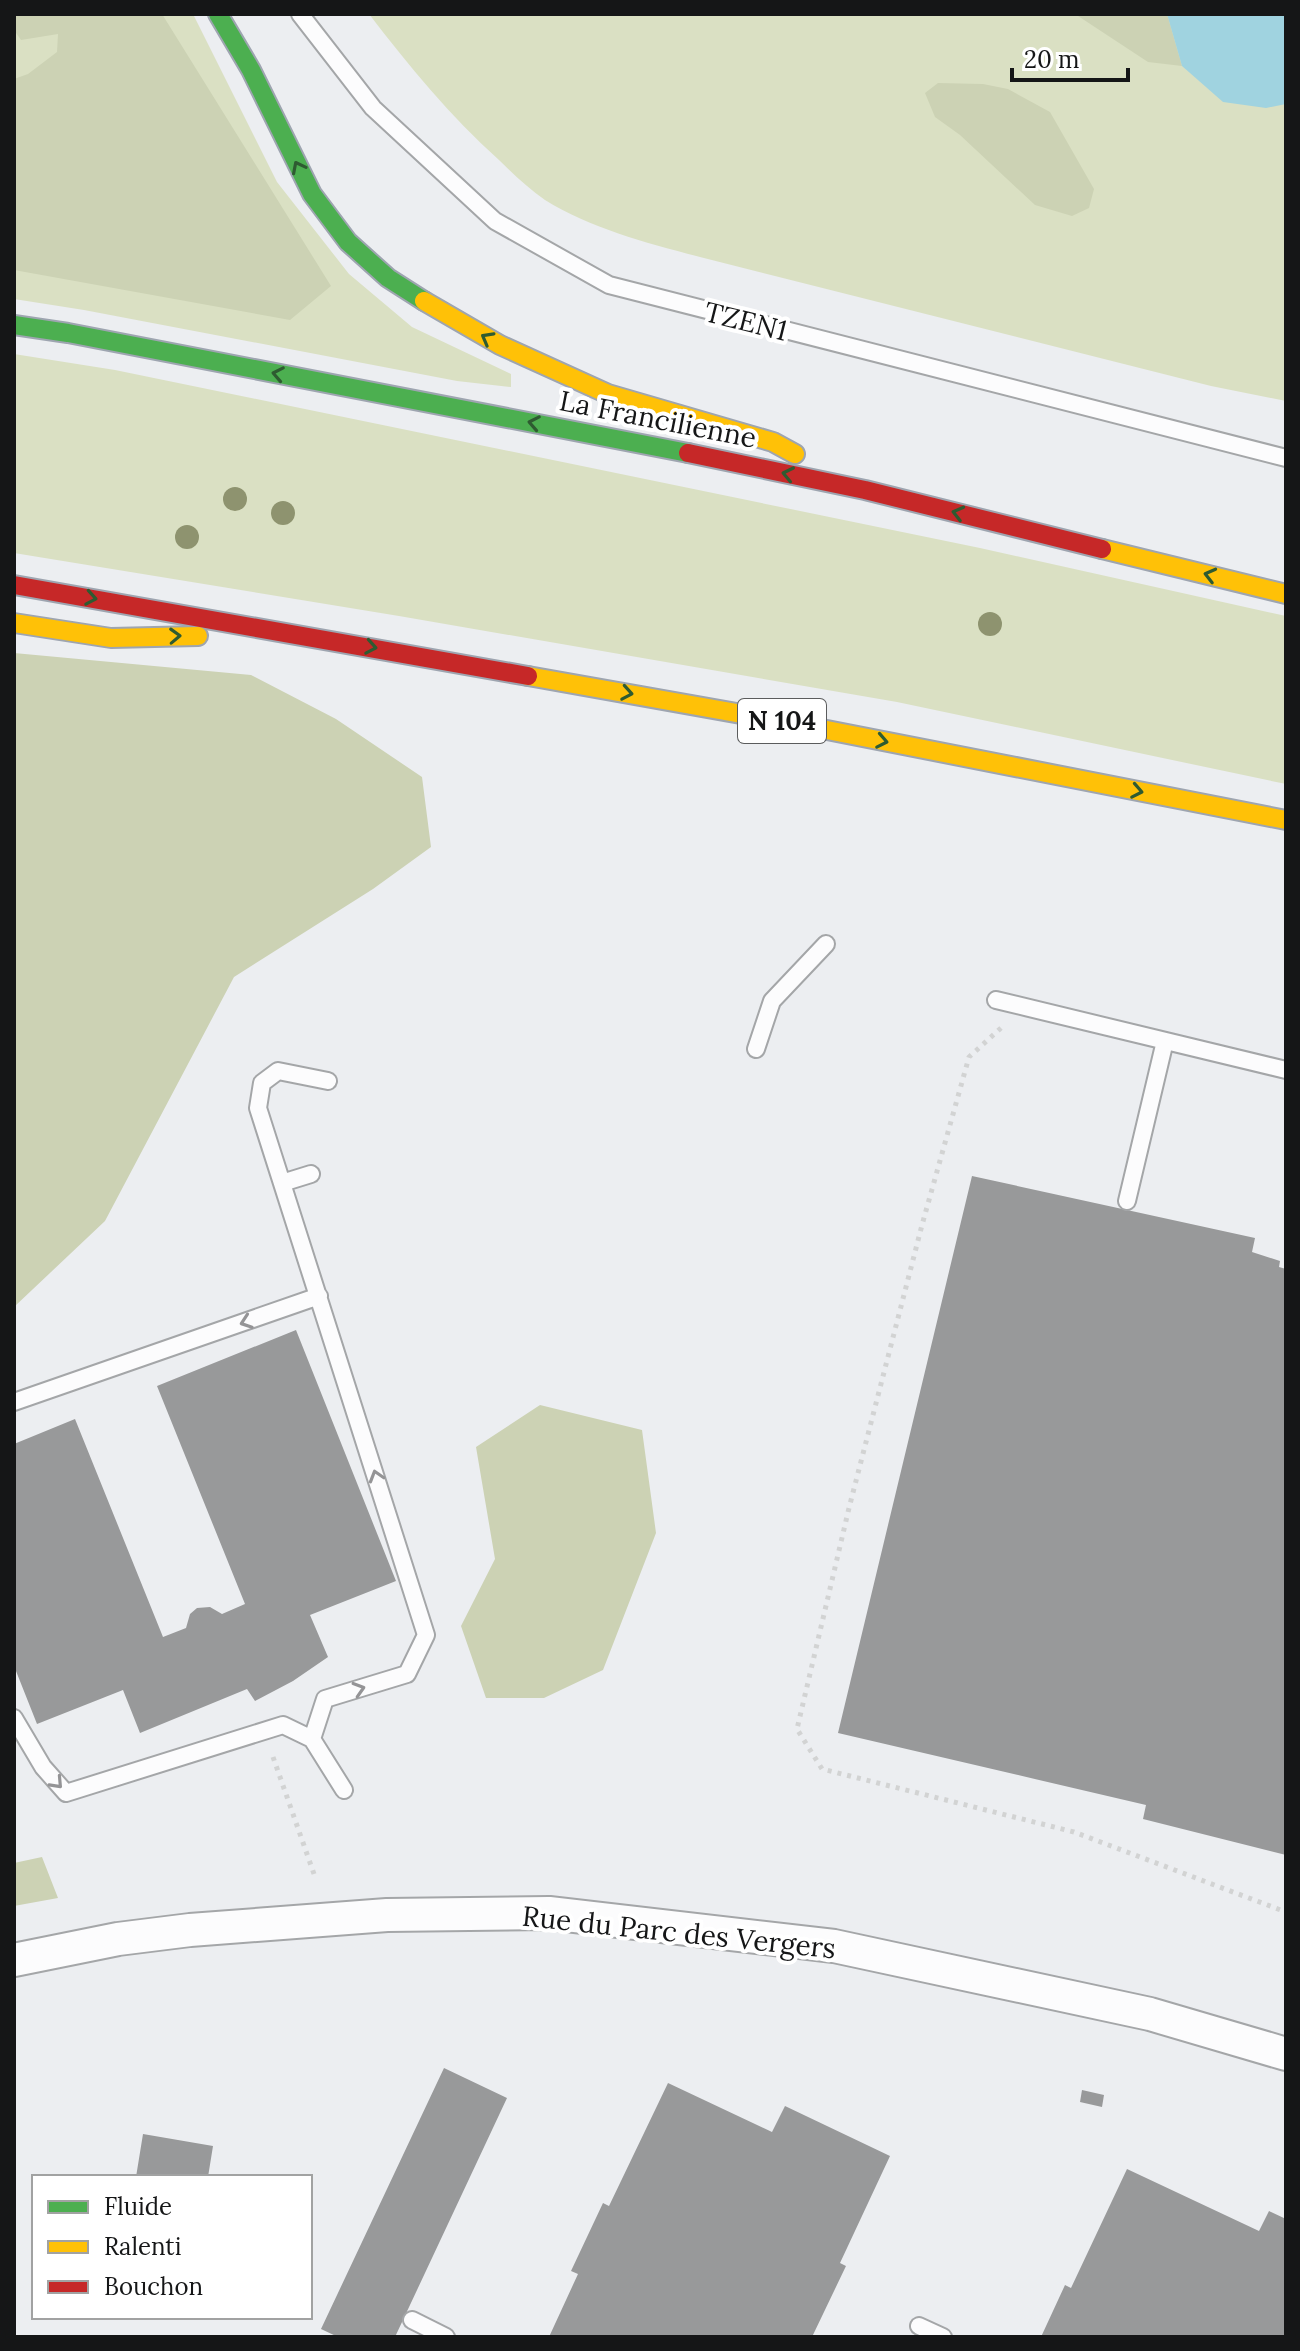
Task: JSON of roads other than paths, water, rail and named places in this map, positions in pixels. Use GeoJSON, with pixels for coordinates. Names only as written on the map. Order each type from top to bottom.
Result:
{"type":"FeatureCollection","features":[{"type":"Feature","properties":{"kind":"highway"},"geometry":{"type":"LineString","coordinates":[[218,14],[251,70],[312,194],[348,242],[388,278],[500,345],[608,394],[773,442],[865,490]]}},
{"type":"Feature","properties":{"kind":"highway","name":"La Francilienne"},"geometry":{"type":"LineString","coordinates":[[14,325],[595,434],[865,490],[1286,594]]}},
{"type":"Feature","properties":{"kind":"highway","name":"N 104"},"geometry":{"type":"LineString","coordinates":[[14,585],[781,721],[1286,820]]}},
{"type":"Feature","properties":{"kind":"highway"},"geometry":{"type":"LineString","coordinates":[[14,623],[111,638],[294,633]]}},
{"type":"Feature","properties":{"kind":"street","name":"Rue du Parc des Vergers"},"geometry":{"type":"LineString","coordinates":[[14,1960],[118,1939],[190,1930],[387,1915],[549,1913],[834,1946],[1150,2014],[1286,2054]]}},
{"type":"Feature","properties":{"kind":"lane","name":"TZEN1"},"geometry":{"type":"LineString","coordinates":[[300,14],[373,108],[495,221],[609,285],[1286,458]]}},
{"type":"Feature","properties":{"kind":"lane"},"geometry":{"type":"LineString","coordinates":[[756,1049],[772,1001],[826,944]]}},
{"type":"Feature","properties":{"kind":"lane"},"geometry":{"type":"LineString","coordinates":[[996,1000],[1286,1070]]}},
{"type":"Feature","properties":{"kind":"lane"},"geometry":{"type":"LineString","coordinates":[[1127,1201],[1165,1041]]}},
{"type":"Feature","properties":{"kind":"lane"},"geometry":{"type":"LineString","coordinates":[[312,1739],[325,1699],[407,1674],[426,1635],[258,1108],[262,1083],[278,1071],[328,1081]]}},
{"type":"Feature","properties":{"kind":"lane"},"geometry":{"type":"LineString","coordinates":[[282,1183],[311,1174]]}},
{"type":"Feature","properties":{"kind":"lane"},"geometry":{"type":"LineString","coordinates":[[14,1402],[319,1296]]}},
{"type":"Feature","properties":{"kind":"lane"},"geometry":{"type":"LineString","coordinates":[[14,1718],[43,1767],[66,1793],[283,1725],[312,1739],[344,1790]]}},
{"type":"Feature","properties":{"kind":"lane"},"geometry":{"type":"LineString","coordinates":[[412,2320],[446,2337]]}},
{"type":"Feature","properties":{"kind":"lane"},"geometry":{"type":"LineString","coordinates":[[919,2326],[943,2337]]}},
{"type":"Feature","properties":{"kind":"water"},"geometry":{"type":"Polygon","coordinates":[[[1167,14],[1286,14],[1286,104],[1266,108],[1223,102],[1182,66],[1167,14]]]}}]}
